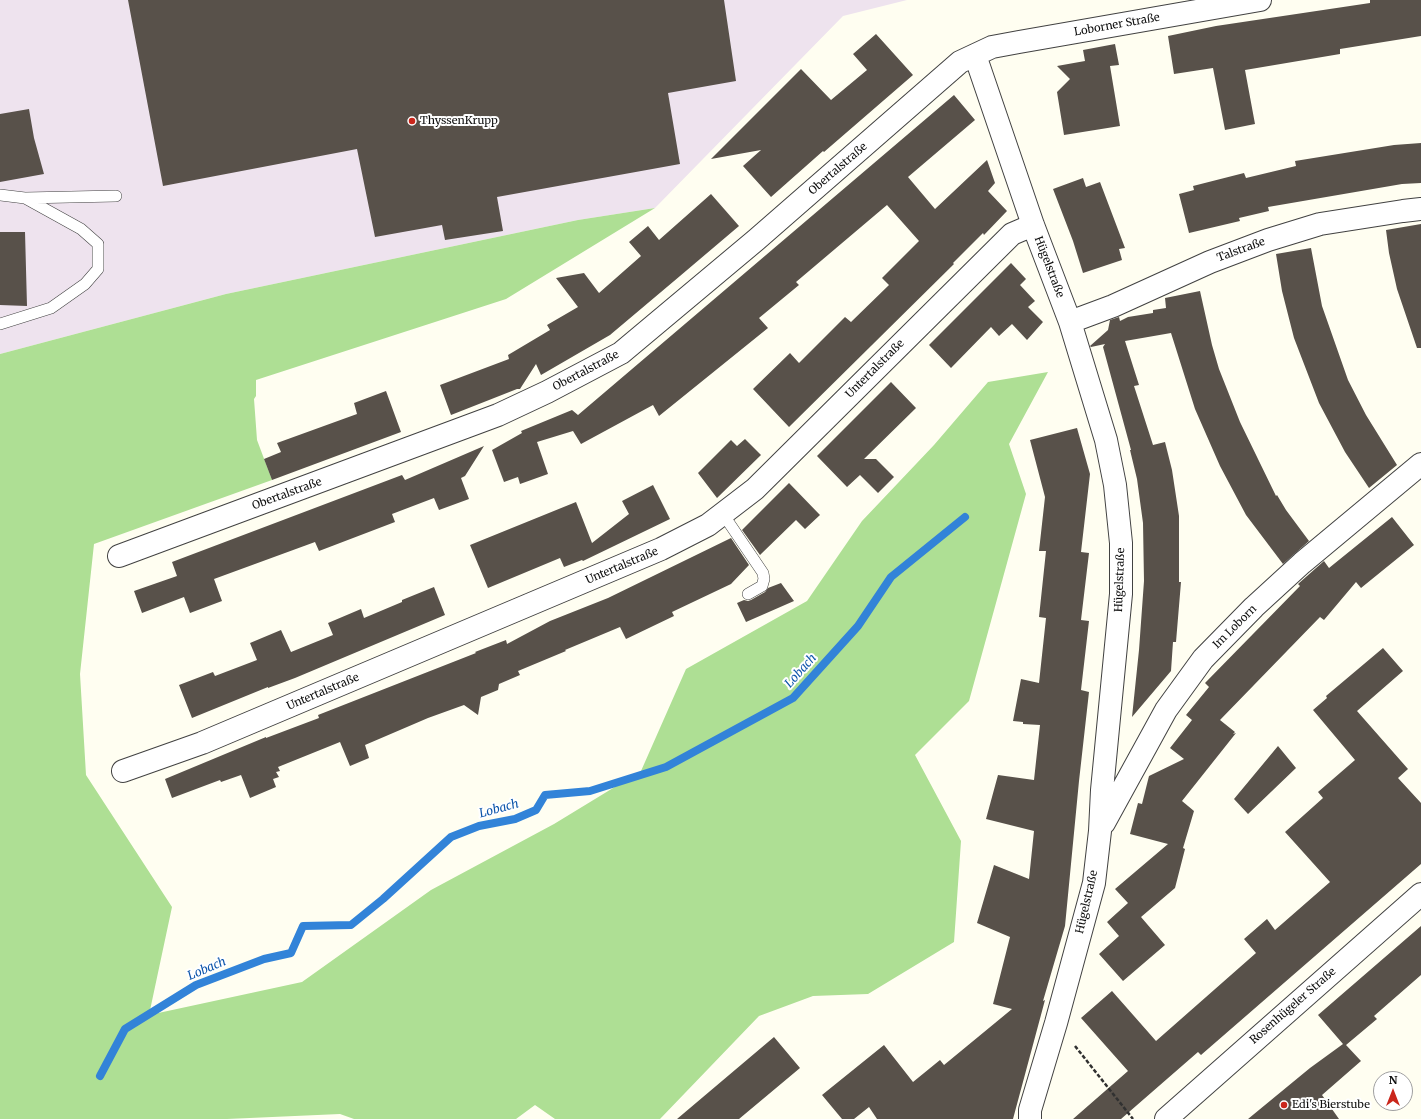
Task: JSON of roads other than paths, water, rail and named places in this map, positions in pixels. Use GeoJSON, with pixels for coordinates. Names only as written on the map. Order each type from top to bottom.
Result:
{"type":"FeatureCollection","features":[{"type":"Feature","properties":{"kind":"street","name":"Loborner Straße"},"geometry":{"type":"LineString","coordinates":[[975,54],[992,48],[1019,42],[1217,4],[1260,0]]}},
{"type":"Feature","properties":{"kind":"street","name":"Hügelstraße"},"geometry":{"type":"LineString","coordinates":[[975,54],[1033,225],[1070,322],[1106,440],[1115,485],[1121,543],[1121,594],[1094,883],[1030,1110],[1030,1119]]}},
{"type":"Feature","properties":{"kind":"street","name":"Obertalstraße"},"geometry":{"type":"LineString","coordinates":[[119,556],[498,415],[547,392],[620,353],[756,240],[960,62],[975,54]]}},
{"type":"Feature","properties":{"kind":"street","name":"Talstraße"},"geometry":{"type":"LineString","coordinates":[[1070,322],[1113,306],[1210,262],[1268,240],[1320,224],[1421,209]]}},
{"type":"Feature","properties":{"kind":"street","name":"Untertalstraße"},"geometry":{"type":"LineString","coordinates":[[123,771],[209,740],[661,549],[708,525],[754,489],[1012,234],[1033,225]]}},
{"type":"Feature","properties":{"kind":"street","name":"Im Loborn"},"geometry":{"type":"LineString","coordinates":[[1100,831],[1166,710],[1203,659],[1254,607],[1302,563],[1421,464]]}},
{"type":"Feature","properties":{"kind":"street","name":"Rosenhügeler Straße"},"geometry":{"type":"LineString","coordinates":[[1166,1119],[1421,894]]}},
{"type":"Feature","properties":{"kind":"lane"},"geometry":{"type":"LineString","coordinates":[[0,195],[25,198],[116,196]]}},
{"type":"Feature","properties":{"kind":"lane"},"geometry":{"type":"LineString","coordinates":[[0,324],[51,308],[85,284],[98,269],[98,244],[81,229],[25,198]]}},
{"type":"Feature","properties":{"kind":"lane"},"geometry":{"type":"LineString","coordinates":[[723,514],[763,573],[764,579],[762,586],[748,594]]}},
{"type":"Feature","properties":{"kind":"waterway","name":"Lobach"},"geometry":{"type":"LineString","coordinates":[[100,1076],[125,1029],[196,985],[264,959],[291,953],[303,926],[351,925],[383,899],[451,837],[479,826],[515,819],[536,810],[545,795],[590,791],[666,767],[793,698],[858,626],[891,577],[965,517]]}},
{"type":"Feature","properties":{"kind":"place","name":"ThyssenKrupp"},"geometry":{"type":"Point","coordinates":[412,121]}},
{"type":"Feature","properties":{"kind":"place","name":"Edi's Bierstube"},"geometry":{"type":"Point","coordinates":[1284,1105]}}]}
